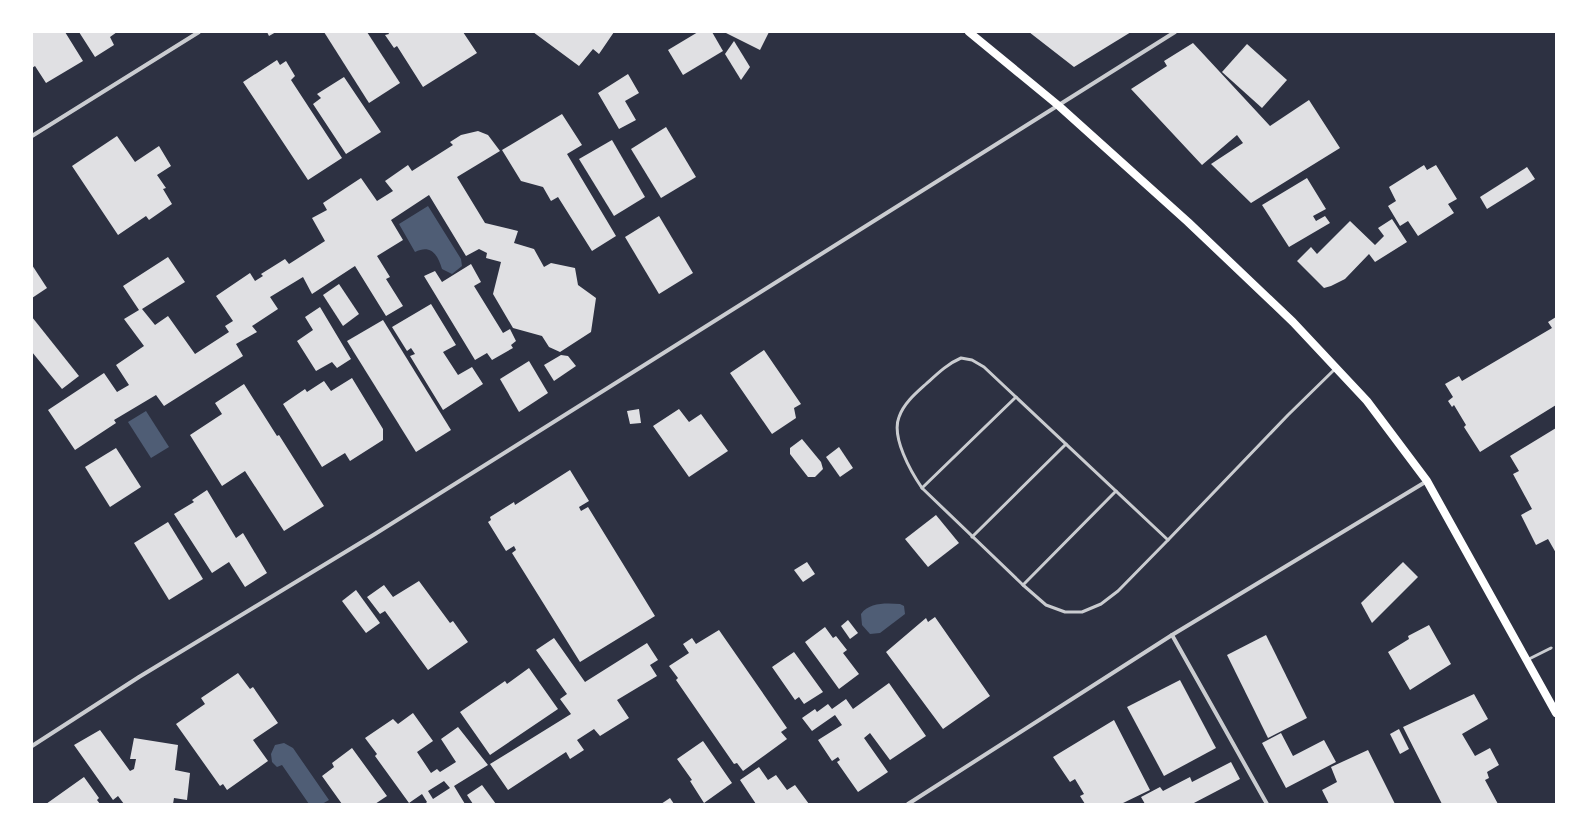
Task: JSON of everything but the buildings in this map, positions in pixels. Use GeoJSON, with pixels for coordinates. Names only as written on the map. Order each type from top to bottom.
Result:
{"type":"FeatureCollection","features":[{"type":"Feature","properties":{"kind":"main road"},"geometry":{"type":"LineString","coordinates":[[969,32],[1059,106],[1194,227],[1337,366],[1367,401],[1427,481],[1556,713]]}},
{"type":"Feature","properties":{"kind":"street"},"geometry":{"type":"LineString","coordinates":[[32,136],[199,32]]}},
{"type":"Feature","properties":{"kind":"street"},"geometry":{"type":"LineString","coordinates":[[32,746],[139,677],[382,530],[1175,32]]}},
{"type":"Feature","properties":{"kind":"street"},"geometry":{"type":"LineString","coordinates":[[908,804],[1172,635],[1427,481]]}},
{"type":"Feature","properties":{"kind":"street"},"geometry":{"type":"LineString","coordinates":[[1172,635],[1267,804]]}},
{"type":"Feature","properties":{"kind":"lane"},"geometry":{"type":"LineString","coordinates":[[1168,540],[984,367],[972,360],[961,358],[950,362],[916,393],[898,417],[897,429],[905,458],[922,488],[972,537],[1046,605],[1066,612],[1082,612],[1101,604],[1118,591],[1168,540],[1288,415],[1337,366]]}},
{"type":"Feature","properties":{"kind":"lane"},"geometry":{"type":"LineString","coordinates":[[922,488],[1016,397]]}},
{"type":"Feature","properties":{"kind":"lane"},"geometry":{"type":"LineString","coordinates":[[972,537],[1066,444]]}},
{"type":"Feature","properties":{"kind":"lane"},"geometry":{"type":"LineString","coordinates":[[1023,585],[1116,491]]}},
{"type":"Feature","properties":{"kind":"lane"},"geometry":{"type":"LineString","coordinates":[[1527,660],[1551,648]]}},
{"type":"Feature","properties":{"kind":"water"},"geometry":{"type":"Polygon","coordinates":[[[428,206],[461,259],[462,266],[452,274],[442,269],[436,255],[430,250],[425,249],[415,252],[399,224],[428,206]]]}},
{"type":"Feature","properties":{"kind":"water"},"geometry":{"type":"Polygon","coordinates":[[[146,411],[169,447],[151,458],[128,422],[146,411]]]}},
{"type":"Feature","properties":{"kind":"water"},"geometry":{"type":"Polygon","coordinates":[[[879,604],[900,604],[904,606],[905,614],[880,633],[870,634],[862,625],[861,614],[869,607],[879,604]]]}},
{"type":"Feature","properties":{"kind":"water"},"geometry":{"type":"Polygon","coordinates":[[[284,743],[293,748],[329,800],[322,804],[309,804],[282,765],[277,767],[272,762],[271,754],[275,745],[284,743]]]}}]}
